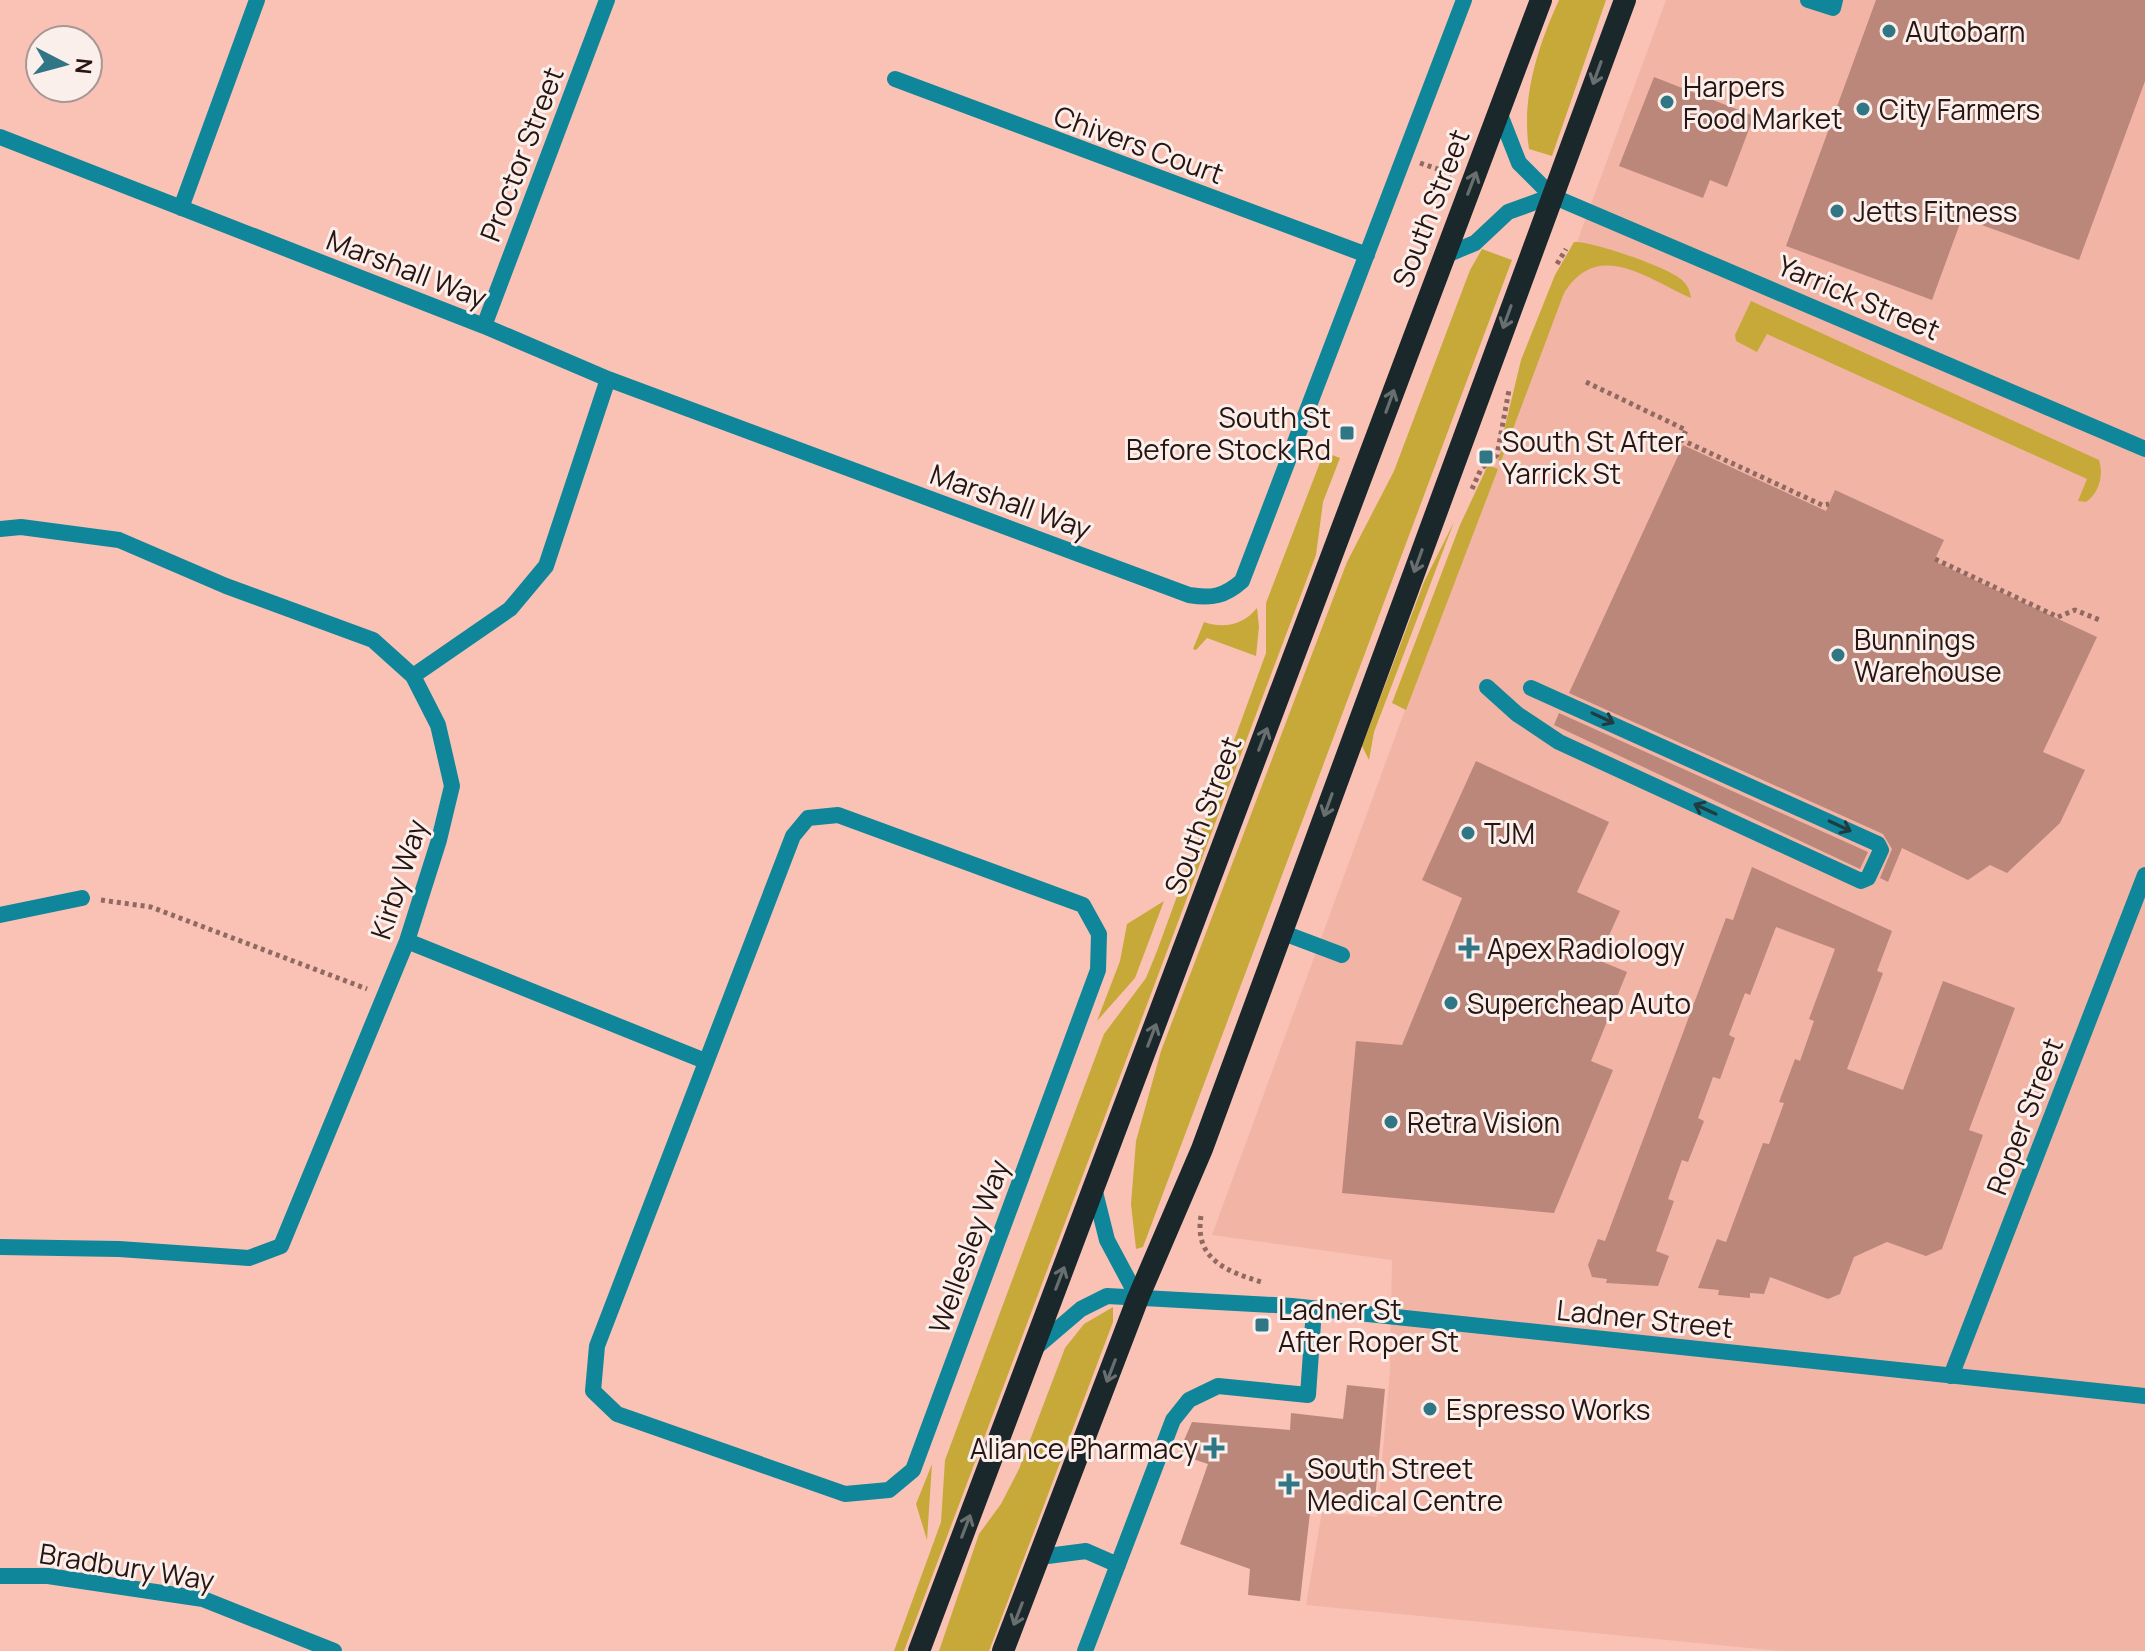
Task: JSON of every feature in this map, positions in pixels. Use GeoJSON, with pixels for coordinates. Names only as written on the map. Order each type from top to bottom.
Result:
{"type":"FeatureCollection","features":[{"type":"Feature","properties":{"kind":"highway","name":"South Street"},"geometry":{"type":"LineString","coordinates":[[919,1651],[1541,0]]}},
{"type":"Feature","properties":{"kind":"highway"},"geometry":{"type":"LineString","coordinates":[[1003,1651],[1138,1298],[1202,1149],[1625,0]]}},
{"type":"Feature","properties":{"kind":"street"},"geometry":{"type":"LineString","coordinates":[[181,208],[257,0]]}},
{"type":"Feature","properties":{"kind":"street","name":"Proctor Street"},"geometry":{"type":"LineString","coordinates":[[484,326],[607,0]]}},
{"type":"Feature","properties":{"kind":"street","name":"Marshall Way"},"geometry":{"type":"LineString","coordinates":[[0,137],[484,326],[608,379],[1189,595],[1221,596],[1242,581],[1464,0]]}},
{"type":"Feature","properties":{"kind":"street"},"geometry":{"type":"LineString","coordinates":[[1808,0],[1833,8],[1835,0]]}},
{"type":"Feature","properties":{"kind":"street","name":"Chivers Court"},"geometry":{"type":"LineString","coordinates":[[895,79],[1367,255]]}},
{"type":"Feature","properties":{"kind":"street","name":"Yarrick Street"},"geometry":{"type":"LineString","coordinates":[[1499,112],[1519,163],[1552,196],[2145,449]]}},
{"type":"Feature","properties":{"kind":"street"},"geometry":{"type":"LineString","coordinates":[[1444,256],[1475,243],[1508,212],[1552,196]]}},
{"type":"Feature","properties":{"kind":"street"},"geometry":{"type":"LineString","coordinates":[[413,676],[510,609],[546,566],[608,379]]}},
{"type":"Feature","properties":{"kind":"street","name":"Kirby Way"},"geometry":{"type":"LineString","coordinates":[[0,529],[21,527],[119,540],[226,586],[373,640],[413,676],[438,725],[452,786],[439,840],[407,941],[281,1246],[249,1258],[119,1249],[0,1247]]}},
{"type":"Feature","properties":{"kind":"street"},"geometry":{"type":"LineString","coordinates":[[1487,687],[1517,714],[1559,742],[1861,881],[1868,878],[1881,850],[1878,844],[1531,688]]}},
{"type":"Feature","properties":{"kind":"street","name":"Wellesley Way"},"geometry":{"type":"LineString","coordinates":[[838,815],[1083,905],[1099,934],[1098,970],[913,1470],[889,1490],[845,1494],[617,1414],[593,1391],[597,1346],[705,1061],[793,836],[808,818],[838,815]]}},
{"type":"Feature","properties":{"kind":"street","name":"Roper Street"},"geometry":{"type":"LineString","coordinates":[[1951,1376],[2145,875]]}},
{"type":"Feature","properties":{"kind":"street"},"geometry":{"type":"LineString","coordinates":[[0,915],[82,898]]}},
{"type":"Feature","properties":{"kind":"street"},"geometry":{"type":"LineString","coordinates":[[1281,932],[1342,955]]}},
{"type":"Feature","properties":{"kind":"street"},"geometry":{"type":"LineString","coordinates":[[407,941],[705,1061]]}},
{"type":"Feature","properties":{"kind":"street"},"geometry":{"type":"LineString","coordinates":[[1094,1188],[1107,1240],[1138,1298]]}},
{"type":"Feature","properties":{"kind":"street","name":"Ladner Street"},"geometry":{"type":"LineString","coordinates":[[1032,1351],[1081,1309],[1107,1296],[1314,1309],[2145,1396]]}},
{"type":"Feature","properties":{"kind":"street"},"geometry":{"type":"LineString","coordinates":[[1085,1651],[1173,1420],[1189,1400],[1218,1386],[1308,1395],[1314,1309]]}},
{"type":"Feature","properties":{"kind":"street"},"geometry":{"type":"LineString","coordinates":[[1040,1557],[1086,1551],[1118,1565]]}},
{"type":"Feature","properties":{"kind":"street","name":"Bradbury Way"},"geometry":{"type":"LineString","coordinates":[[0,1576],[48,1576],[203,1599],[334,1651]]}},
{"type":"Feature","properties":{"kind":"path"},"geometry":{"type":"LineString","coordinates":[[1404,157],[1456,176]]}},
{"type":"Feature","properties":{"kind":"path"},"geometry":{"type":"LineString","coordinates":[[1557,264],[1566,249]]}},
{"type":"Feature","properties":{"kind":"path"},"geometry":{"type":"LineString","coordinates":[[1586,382],[1686,430],[1682,440],[1822,505],[1829,504]]}},
{"type":"Feature","properties":{"kind":"path"},"geometry":{"type":"LineString","coordinates":[[1935,559],[2058,617],[2075,610],[2102,621]]}},
{"type":"Feature","properties":{"kind":"path"},"geometry":{"type":"LineString","coordinates":[[82,898],[151,907],[383,995]]}},
{"type":"Feature","properties":{"kind":"path"},"geometry":{"type":"LineString","coordinates":[[1205,1201],[1200,1239],[1207,1254],[1232,1272],[1272,1285]]}},
{"type":"Feature","properties":{"kind":"shaded area"},"geometry":{"type":"Polygon","coordinates":[[[1559,0],[1606,0],[1552,156],[1529,149],[1527,111],[1538,54],[1559,0]]]}},
{"type":"Feature","properties":{"kind":"shaded area"},"geometry":{"type":"Polygon","coordinates":[[[1666,0],[2145,0],[2145,1651],[1780,1651],[1306,1605],[1322,1512],[1377,1517],[1390,1371],[1392,1260],[1212,1235],[1666,0]]]}},
{"type":"Feature","properties":{"kind":"shaded area"},"geometry":{"type":"Polygon","coordinates":[[[1574,242],[1613,250],[1663,269],[1683,281],[1691,298],[1641,274],[1608,265],[1592,268],[1577,277],[1564,293],[1501,461],[1498,460],[1521,360],[1555,275],[1574,242]]]}},
{"type":"Feature","properties":{"kind":"shaded area"},"geometry":{"type":"Polygon","coordinates":[[[1482,249],[1512,260],[1143,1247],[1136,1249],[1131,1204],[1136,1141],[1161,1051],[1347,562],[1394,471],[1470,270],[1482,249]]]}},
{"type":"Feature","properties":{"kind":"shaded area"},"geometry":{"type":"Polygon","coordinates":[[[1751,301],[2099,460],[2101,472],[2097,489],[2086,502],[2078,501],[2087,479],[1767,334],[1757,352],[1736,341],[1735,335],[1751,301]]]}},
{"type":"Feature","properties":{"kind":"shaded area"},"geometry":{"type":"Polygon","coordinates":[[[1324,452],[1340,458],[1323,502],[1316,555],[904,1651],[894,1651],[941,1522],[945,1460],[1104,1034],[1146,978],[1157,951],[1266,653],[1266,603],[1324,452]]]}},
{"type":"Feature","properties":{"kind":"shaded area"},"geometry":{"type":"Polygon","coordinates":[[[1488,465],[1498,469],[1406,710],[1392,703],[1460,525],[1488,465]]]}},
{"type":"Feature","properties":{"kind":"shaded area"},"geometry":{"type":"Polygon","coordinates":[[[1454,522],[1374,732],[1369,760],[1362,746],[1424,582],[1454,522]]]}},
{"type":"Feature","properties":{"kind":"shaded area"},"geometry":{"type":"Polygon","coordinates":[[[1257,608],[1256,656],[1207,638],[1196,650],[1193,649],[1204,622],[1233,624],[1257,608]]]}},
{"type":"Feature","properties":{"kind":"shaded area"},"geometry":{"type":"Polygon","coordinates":[[[1164,901],[1135,978],[1097,1021],[1120,961],[1127,924],[1164,901]]]}},
{"type":"Feature","properties":{"kind":"shaded area"},"geometry":{"type":"Polygon","coordinates":[[[1113,1307],[1113,1322],[989,1651],[939,1651],[979,1534],[1001,1504],[1019,1469],[1065,1348],[1084,1324],[1113,1307]]]}},
{"type":"Feature","properties":{"kind":"shaded area"},"geometry":{"type":"Polygon","coordinates":[[[932,1464],[927,1540],[916,1504],[932,1464]]]}},
{"type":"Feature","properties":{"kind":"building"},"geometry":{"type":"Polygon","coordinates":[[[1876,0],[2145,0],[2145,81],[2079,260],[1962,218],[1932,300],[1786,246],[1876,0]]]}},
{"type":"Feature","properties":{"kind":"building"},"geometry":{"type":"Polygon","coordinates":[[[1654,77],[1754,116],[1727,187],[1710,180],[1703,198],[1619,166],[1654,77]]]}},
{"type":"Feature","properties":{"kind":"building","name":"Bunnings Warehouse"},"geometry":{"type":"Polygon","coordinates":[[[1683,445],[1826,511],[1835,490],[1944,540],[1934,561],[2097,637],[2043,752],[2085,770],[2060,823],[2007,873],[1990,865],[1968,880],[1902,848],[1888,882],[1880,878],[1892,849],[1883,834],[1569,693],[1683,445]]]}},
{"type":"Feature","properties":{"kind":"building"},"geometry":{"type":"Polygon","coordinates":[[[1559,713],[1868,852],[1860,869],[1554,725],[1559,713]]]}},
{"type":"Feature","properties":{"kind":"building"},"geometry":{"type":"Polygon","coordinates":[[[1476,761],[1609,822],[1577,892],[1620,911],[1598,960],[1627,972],[1591,1061],[1613,1070],[1554,1213],[1342,1193],[1356,1041],[1402,1045],[1462,898],[1422,880],[1476,761]]]}},
{"type":"Feature","properties":{"kind":"building"},"geometry":{"type":"Polygon","coordinates":[[[1752,867],[1892,931],[1877,971],[1883,973],[1847,1069],[1903,1090],[1943,981],[2015,1008],[1969,1130],[1983,1135],[1942,1249],[1926,1256],[1887,1242],[1854,1257],[1840,1294],[1828,1299],[1770,1277],[1764,1294],[1750,1293],[1750,1298],[1718,1295],[1719,1290],[1698,1288],[1717,1239],[1726,1242],[1763,1143],[1769,1144],[1784,1103],[1779,1102],[1795,1059],[1800,1061],[1814,1021],[1809,1019],[1835,949],[1776,927],[1750,995],[1745,993],[1729,1035],[1735,1038],[1720,1079],[1713,1077],[1698,1118],[1704,1121],[1688,1162],[1682,1160],[1668,1199],[1674,1201],[1656,1251],[1669,1256],[1658,1286],[1606,1283],[1607,1279],[1592,1277],[1588,1265],[1598,1239],[1605,1241],[1726,918],[1733,920],[1752,867]]]}},
{"type":"Feature","properties":{"kind":"building","name":"South Street Medical Centre"},"geometry":{"type":"Polygon","coordinates":[[[1347,1385],[1385,1389],[1374,1511],[1311,1504],[1300,1601],[1248,1595],[1250,1569],[1180,1544],[1208,1464],[1178,1454],[1192,1422],[1290,1430],[1291,1413],[1343,1419],[1347,1385]]]}},
{"type":"Feature","properties":{"kind":"place","name":"Autobarn"},"geometry":{"type":"Point","coordinates":[1889,31]}},
{"type":"Feature","properties":{"kind":"place","name":"Harpers Food Market"},"geometry":{"type":"Point","coordinates":[1667,102]}},
{"type":"Feature","properties":{"kind":"place","name":"City Farmers"},"geometry":{"type":"Point","coordinates":[1863,109]}},
{"type":"Feature","properties":{"kind":"place","name":"Jetts Fitness"},"geometry":{"type":"Point","coordinates":[1837,211]}},
{"type":"Feature","properties":{"kind":"place","name":"South St Before Stock Rd"},"geometry":{"type":"Point","coordinates":[1347,433]}},
{"type":"Feature","properties":{"kind":"place","name":"South St After Yarrick St"},"geometry":{"type":"Point","coordinates":[1486,457]}},
{"type":"Feature","properties":{"kind":"place","name":"Bunnings Warehouse"},"geometry":{"type":"Point","coordinates":[1838,655]}},
{"type":"Feature","properties":{"kind":"place","name":"TJM"},"geometry":{"type":"Point","coordinates":[1468,833]}},
{"type":"Feature","properties":{"kind":"place","name":"Apex Radiology"},"geometry":{"type":"Point","coordinates":[1469,948]}},
{"type":"Feature","properties":{"kind":"place","name":"Supercheap Auto"},"geometry":{"type":"Point","coordinates":[1451,1003]}},
{"type":"Feature","properties":{"kind":"place","name":"Retra Vision"},"geometry":{"type":"Point","coordinates":[1391,1122]}},
{"type":"Feature","properties":{"kind":"place","name":"Ladner St After Roper St"},"geometry":{"type":"Point","coordinates":[1262,1325]}},
{"type":"Feature","properties":{"kind":"place","name":"Espresso Works"},"geometry":{"type":"Point","coordinates":[1430,1409]}},
{"type":"Feature","properties":{"kind":"place","name":"Aliance Pharmacy"},"geometry":{"type":"Point","coordinates":[1214,1448]}},
{"type":"Feature","properties":{"kind":"place","name":"South Street Medical Centre"},"geometry":{"type":"Point","coordinates":[1289,1484]}}]}
